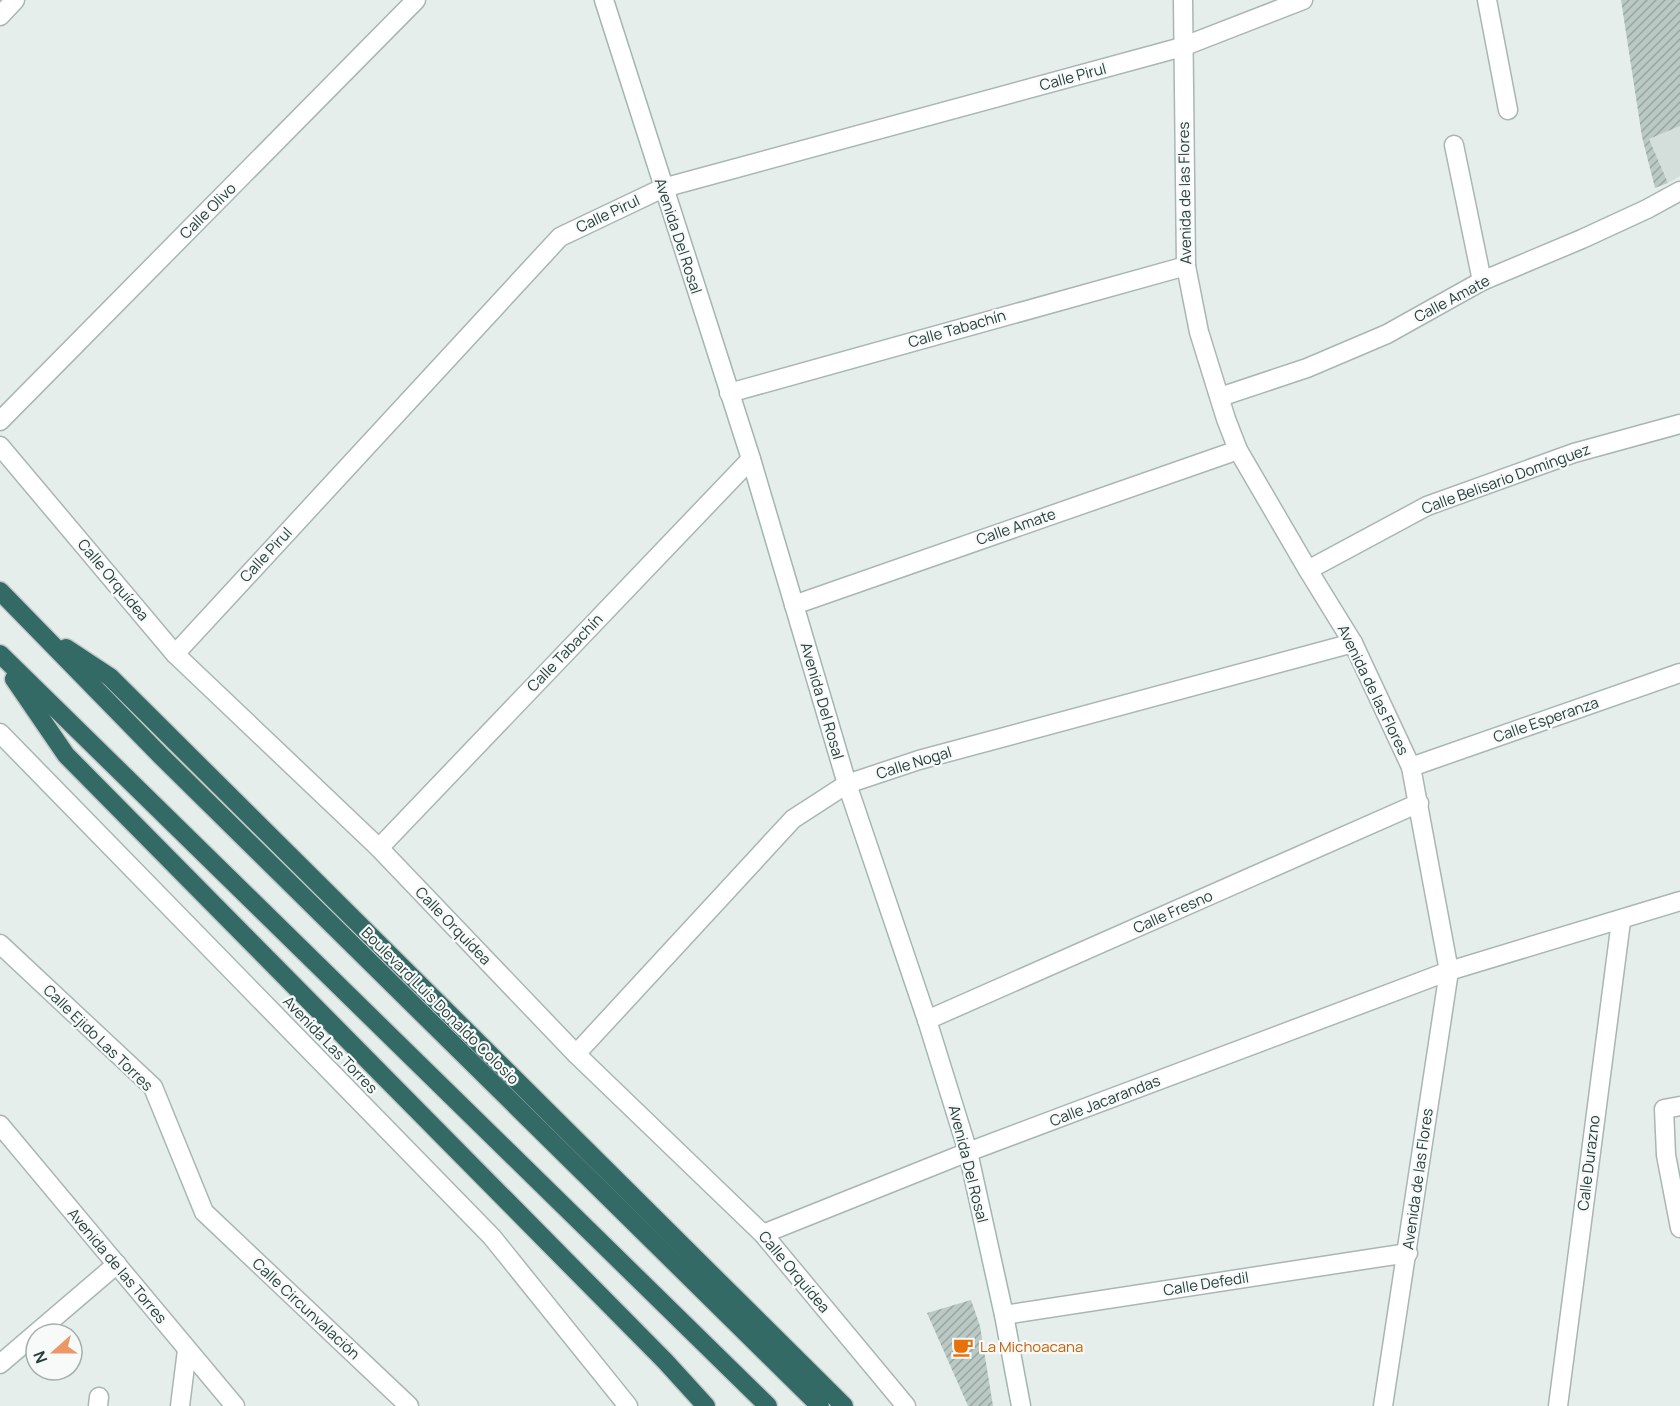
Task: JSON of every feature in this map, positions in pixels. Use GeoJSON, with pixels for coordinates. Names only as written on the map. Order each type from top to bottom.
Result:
{"type":"FeatureCollection","features":[{"type":"Feature","properties":{"kind":"highway"},"geometry":{"type":"LineString","coordinates":[[0,591],[36,629],[110,677],[844,1406]]}},
{"type":"Feature","properties":{"kind":"highway","name":"Boulevard Luis Donaldo Colosio"},"geometry":{"type":"LineString","coordinates":[[36,629],[161,756],[820,1406]]}},
{"type":"Feature","properties":{"kind":"highway"},"geometry":{"type":"LineString","coordinates":[[0,655],[768,1406]]}},
{"type":"Feature","properties":{"kind":"highway"},"geometry":{"type":"LineString","coordinates":[[0,655],[66,755],[657,1353],[706,1406]]}},
{"type":"Feature","properties":{"kind":"street"},"geometry":{"type":"LineString","coordinates":[[0,16],[15,0]]}},
{"type":"Feature","properties":{"kind":"street","name":"Calle Olivo"},"geometry":{"type":"LineString","coordinates":[[0,422],[416,0]]}},
{"type":"Feature","properties":{"kind":"street","name":"Avenida Del Rosal"},"geometry":{"type":"LineString","coordinates":[[604,0],[751,459],[847,784],[927,1020],[968,1152],[1004,1315],[1021,1406]]}},
{"type":"Feature","properties":{"kind":"street","name":"Avenida de las Flores"},"geometry":{"type":"LineString","coordinates":[[1183,0],[1186,266],[1199,332],[1238,450],[1353,643],[1411,767],[1449,971],[1383,1406]]}},
{"type":"Feature","properties":{"kind":"street","name":"Calle Pirul"},"geometry":{"type":"LineString","coordinates":[[175,654],[560,237],[663,188],[1182,47],[1303,0]]}},
{"type":"Feature","properties":{"kind":"street"},"geometry":{"type":"LineString","coordinates":[[1487,0],[1508,110]]}},
{"type":"Feature","properties":{"kind":"street"},"geometry":{"type":"LineString","coordinates":[[1454,145],[1482,281]]}},
{"type":"Feature","properties":{"kind":"street","name":"Calle Amate"},"geometry":{"type":"LineString","coordinates":[[1220,397],[1307,368],[1387,334],[1482,281],[1582,239],[1680,191]]}},
{"type":"Feature","properties":{"kind":"street","name":"Calle Tabachín"},"geometry":{"type":"LineString","coordinates":[[729,393],[1186,266]]}},
{"type":"Feature","properties":{"kind":"street","name":"Calle Belisario Domínguez"},"geometry":{"type":"LineString","coordinates":[[1308,570],[1427,506],[1574,453],[1680,424]]}},
{"type":"Feature","properties":{"kind":"street","name":"Calle Orquídea"},"geometry":{"type":"LineString","coordinates":[[0,446],[175,654],[379,848],[576,1054],[763,1234],[906,1406]]}},
{"type":"Feature","properties":{"kind":"street","name":"Calle Amate"},"geometry":{"type":"LineString","coordinates":[[794,605],[1238,450]]}},
{"type":"Feature","properties":{"kind":"street","name":"Calle Tabachín"},"geometry":{"type":"LineString","coordinates":[[379,848],[751,459]]}},
{"type":"Feature","properties":{"kind":"street","name":"Calle Nogal"},"geometry":{"type":"LineString","coordinates":[[576,1054],[793,819],[847,784],[919,760],[1353,643]]}},
{"type":"Feature","properties":{"kind":"street","name":"Calle Esperanza"},"geometry":{"type":"LineString","coordinates":[[1411,767],[1680,674]]}},
{"type":"Feature","properties":{"kind":"street","name":"Avenida Las Torres"},"geometry":{"type":"LineString","coordinates":[[0,733],[492,1238],[619,1403]]}},
{"type":"Feature","properties":{"kind":"street","name":"Calle Fresno"},"geometry":{"type":"LineString","coordinates":[[927,1020],[1419,803]]}},
{"type":"Feature","properties":{"kind":"street","name":"Calle Jacarandas"},"geometry":{"type":"LineString","coordinates":[[763,1234],[968,1152],[1449,971],[1621,921],[1680,901]]}},
{"type":"Feature","properties":{"kind":"street","name":"Calle Durazno"},"geometry":{"type":"LineString","coordinates":[[1558,1406],[1621,921]]}},
{"type":"Feature","properties":{"kind":"street","name":"Calle Ejido Las Torres"},"geometry":{"type":"LineString","coordinates":[[0,944],[153,1087],[204,1212]]}},
{"type":"Feature","properties":{"kind":"street"},"geometry":{"type":"LineString","coordinates":[[1679,1217],[1666,1155],[1664,1109],[1680,1106]]}},
{"type":"Feature","properties":{"kind":"street","name":"Avenida de las Torres"},"geometry":{"type":"LineString","coordinates":[[0,1125],[235,1406]]}},
{"type":"Feature","properties":{"kind":"street","name":"Calle Circunvalación"},"geometry":{"type":"LineString","coordinates":[[204,1212],[409,1406]]}},
{"type":"Feature","properties":{"kind":"street","name":"Calle Defedil"},"geometry":{"type":"LineString","coordinates":[[1004,1315],[1408,1253]]}},
{"type":"Feature","properties":{"kind":"street"},"geometry":{"type":"LineString","coordinates":[[0,1364],[117,1264]]}},
{"type":"Feature","properties":{"kind":"street"},"geometry":{"type":"LineString","coordinates":[[180,1406],[187,1350]]}},
{"type":"Feature","properties":{"kind":"shaded area"},"geometry":{"type":"Polygon","coordinates":[[[1680,126],[1680,176],[1668,183],[1649,139],[1680,126]]]}},
{"type":"Feature","properties":{"kind":"building"},"geometry":{"type":"Polygon","coordinates":[[[1621,0],[1680,0],[1680,126],[1649,139],[1668,183],[1655,188],[1642,137],[1621,0]]]}},
{"type":"Feature","properties":{"kind":"building"},"geometry":{"type":"Polygon","coordinates":[[[971,1300],[980,1326],[993,1406],[968,1406],[927,1313],[971,1300]]]}},
{"type":"Feature","properties":{"kind":"place","name":"La Michoacana"},"geometry":{"type":"Point","coordinates":[963,1347]}}]}
